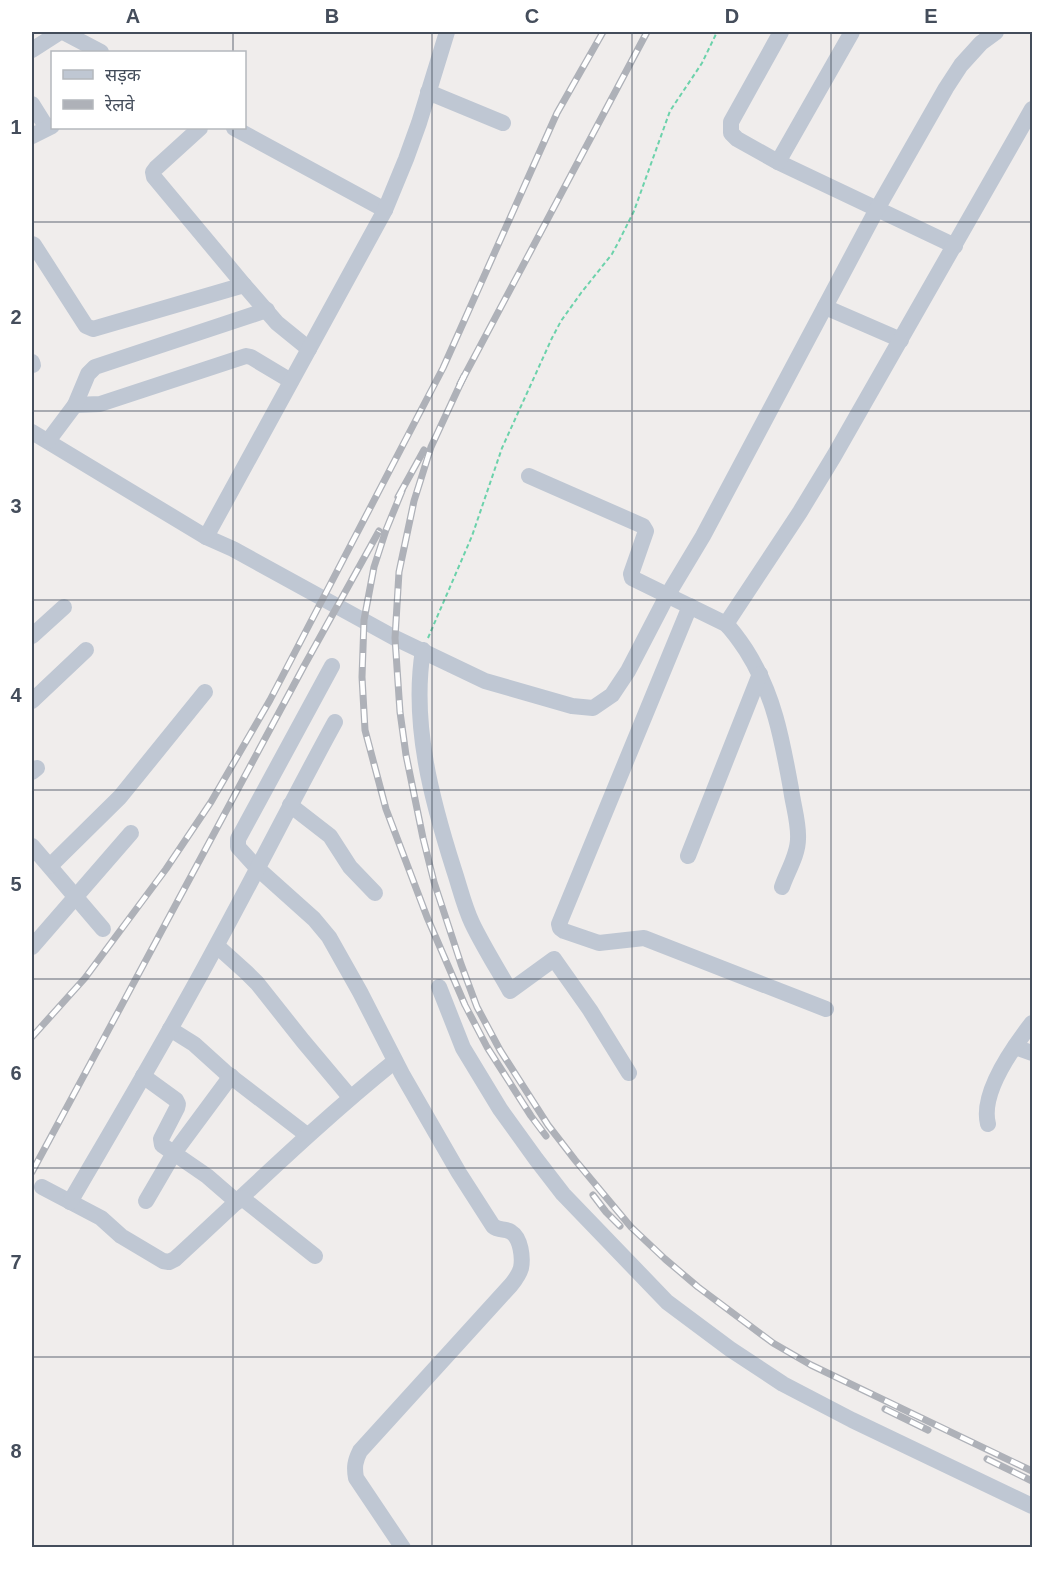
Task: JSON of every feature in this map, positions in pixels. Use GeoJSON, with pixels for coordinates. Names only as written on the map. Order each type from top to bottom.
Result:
{"type":"FeatureCollection","features":[{"type":"Feature","properties":{"kind":"street"},"geometry":{"type":"LineString","coordinates":[[32,50],[61,32],[99,51]]}},
{"type":"Feature","properties":{"kind":"street"},"geometry":{"type":"LineString","coordinates":[[206,537],[385,210],[420,123],[447,32]]}},
{"type":"Feature","properties":{"kind":"street"},"geometry":{"type":"LineString","coordinates":[[781,32],[731,122],[731,133],[737,139],[778,162],[955,246]]}},
{"type":"Feature","properties":{"kind":"street"},"geometry":{"type":"LineString","coordinates":[[778,162],[852,32]]}},
{"type":"Feature","properties":{"kind":"street"},"geometry":{"type":"LineString","coordinates":[[32,432],[206,537],[233,549],[395,638],[485,681],[572,706],[592,708],[612,695],[628,671],[667,596],[703,536],[877,209],[946,88],[961,65],[981,43],[996,32]]}},
{"type":"Feature","properties":{"kind":"street"},"geometry":{"type":"LineString","coordinates":[[428,92],[503,123]]}},
{"type":"Feature","properties":{"kind":"street"},"geometry":{"type":"LineString","coordinates":[[32,104],[50,127],[32,136]]}},
{"type":"Feature","properties":{"kind":"street"},"geometry":{"type":"LineString","coordinates":[[726,624],[800,512],[1032,109]]}},
{"type":"Feature","properties":{"kind":"street"},"geometry":{"type":"LineString","coordinates":[[199,129],[156,168],[153,172],[154,177],[277,323],[309,349]]}},
{"type":"Feature","properties":{"kind":"street"},"geometry":{"type":"LineString","coordinates":[[236,129],[385,210]]}},
{"type":"Feature","properties":{"kind":"street"},"geometry":{"type":"LineString","coordinates":[[32,244],[86,326],[93,329],[244,285]]}},
{"type":"Feature","properties":{"kind":"street"},"geometry":{"type":"LineString","coordinates":[[825,307],[901,340]]}},
{"type":"Feature","properties":{"kind":"street"},"geometry":{"type":"LineString","coordinates":[[48,441],[75,405],[88,374],[95,367],[267,310]]}},
{"type":"Feature","properties":{"kind":"street"},"geometry":{"type":"LineString","coordinates":[[75,405],[100,404],[246,356],[291,381]]}},
{"type":"Feature","properties":{"kind":"street"},"geometry":{"type":"LineString","coordinates":[[529,476],[643,526],[646,531],[645,537],[631,574],[632,578],[726,624],[734,632],[760,674],[776,714],[798,830],[797,847],[782,887]]}},
{"type":"Feature","properties":{"kind":"street"},"geometry":{"type":"LineString","coordinates":[[690,606],[559,924],[560,927],[564,931],[599,943],[644,938],[826,1009]]}},
{"type":"Feature","properties":{"kind":"street"},"geometry":{"type":"LineString","coordinates":[[32,636],[64,607]]}},
{"type":"Feature","properties":{"kind":"street"},"geometry":{"type":"LineString","coordinates":[[32,701],[86,650]]}},
{"type":"Feature","properties":{"kind":"street"},"geometry":{"type":"LineString","coordinates":[[423,650],[420,699],[424,757],[446,843],[470,920],[510,991],[554,958],[629,1072]]}},
{"type":"Feature","properties":{"kind":"street"},"geometry":{"type":"LineString","coordinates":[[332,666],[238,839],[238,847],[257,868],[314,919],[328,937],[459,1173],[493,1226],[496,1229],[510,1231],[518,1241],[522,1260],[518,1276],[511,1285],[360,1451],[356,1459],[354,1468],[356,1478],[403,1548]]}},
{"type":"Feature","properties":{"kind":"street"},"geometry":{"type":"LineString","coordinates":[[688,856],[760,674]]}},
{"type":"Feature","properties":{"kind":"street"},"geometry":{"type":"LineString","coordinates":[[50,866],[120,797],[205,692]]}},
{"type":"Feature","properties":{"kind":"street"},"geometry":{"type":"LineString","coordinates":[[70,1202],[217,946],[335,722]]}},
{"type":"Feature","properties":{"kind":"street"},"geometry":{"type":"LineString","coordinates":[[290,805],[330,837],[350,867],[375,893]]}},
{"type":"Feature","properties":{"kind":"street"},"geometry":{"type":"LineString","coordinates":[[32,946],[131,833]]}},
{"type":"Feature","properties":{"kind":"street"},"geometry":{"type":"LineString","coordinates":[[32,846],[103,929]]}},
{"type":"Feature","properties":{"kind":"street"},"geometry":{"type":"LineString","coordinates":[[217,946],[257,983],[350,1097]]}},
{"type":"Feature","properties":{"kind":"street"},"geometry":{"type":"LineString","coordinates":[[439,987],[463,1048],[500,1109],[536,1160],[563,1194],[667,1302],[730,1349],[783,1384],[852,1420],[1032,1506]]}},
{"type":"Feature","properties":{"kind":"street"},"geometry":{"type":"LineString","coordinates":[[988,1124],[987,1105],[996,1079],[1032,1023]]}},
{"type":"Feature","properties":{"kind":"street"},"geometry":{"type":"LineString","coordinates":[[171,1029],[194,1044],[307,1135]]}},
{"type":"Feature","properties":{"kind":"street"},"geometry":{"type":"LineString","coordinates":[[1015,1047],[1032,1053]]}},
{"type":"Feature","properties":{"kind":"street"},"geometry":{"type":"LineString","coordinates":[[42,1187],[101,1218],[121,1236],[163,1261],[175,1260],[307,1135],[395,1061]]}},
{"type":"Feature","properties":{"kind":"street"},"geometry":{"type":"LineString","coordinates":[[143,1076],[176,1100],[178,1104],[161,1139],[162,1145],[315,1256]]}},
{"type":"Feature","properties":{"kind":"street"},"geometry":{"type":"LineString","coordinates":[[146,1201],[174,1153],[231,1076]]}},
{"type":"Feature","properties":{"kind":"path"},"geometry":{"type":"LineString","coordinates":[[423,650],[472,536],[502,448],[552,338],[561,321],[612,254],[634,211],[670,111],[702,63],[717,32]]}},
{"type":"Feature","properties":{"kind":"railway"},"geometry":{"type":"LineString","coordinates":[[32,1037],[85,978],[166,869],[211,802],[270,700],[443,368],[557,113],[603,32]]}},
{"type":"Feature","properties":{"kind":"railway"},"geometry":{"type":"LineString","coordinates":[[460,384],[647,32]]}},
{"type":"Feature","properties":{"kind":"railway"},"geometry":{"type":"LineString","coordinates":[[464,376],[431,447],[414,501],[399,572],[395,638],[400,712],[406,755],[423,838],[434,882],[477,1007],[500,1050],[548,1125],[575,1160],[631,1227],[698,1287],[773,1343],[811,1365],[1032,1471]]}},
{"type":"Feature","properties":{"kind":"railway"},"geometry":{"type":"LineString","coordinates":[[398,497],[424,450]]}},
{"type":"Feature","properties":{"kind":"railway"},"geometry":{"type":"LineString","coordinates":[[402,491],[374,567],[364,620],[362,677],[365,730],[386,809],[427,917],[465,1005],[487,1047],[546,1136]]}},
{"type":"Feature","properties":{"kind":"railway"},"geometry":{"type":"LineString","coordinates":[[32,1172],[379,531]]}},
{"type":"Feature","properties":{"kind":"railway"},"geometry":{"type":"LineString","coordinates":[[593,1195],[620,1226]]}},
{"type":"Feature","properties":{"kind":"railway"},"geometry":{"type":"LineString","coordinates":[[885,1409],[928,1430]]}},
{"type":"Feature","properties":{"kind":"railway"},"geometry":{"type":"LineString","coordinates":[[987,1459],[1032,1481]]}}]}
